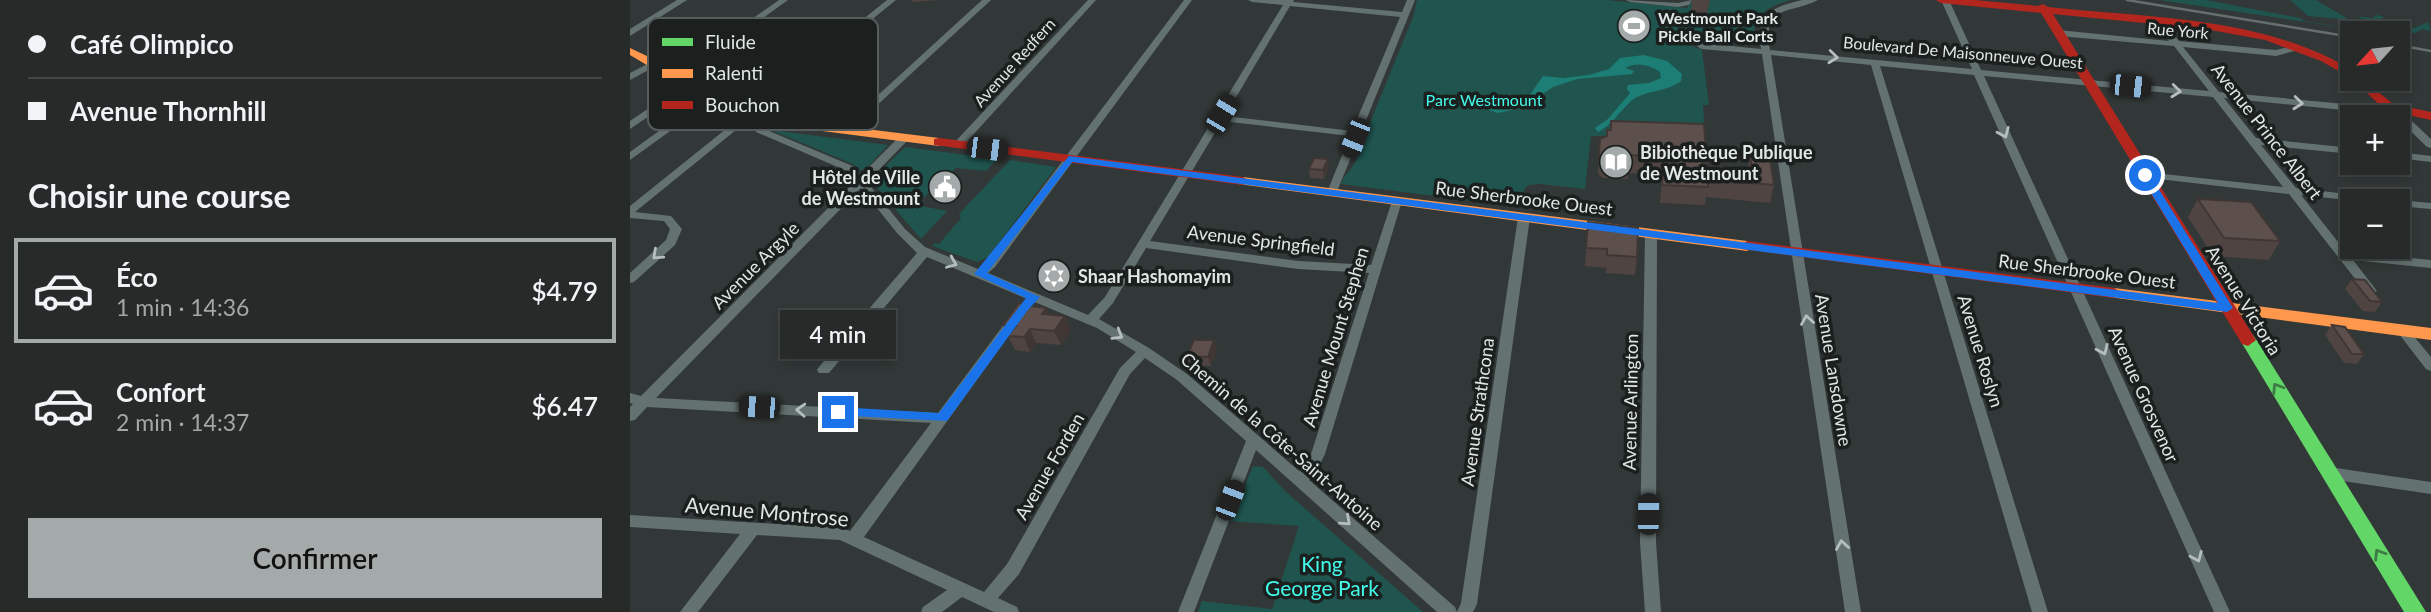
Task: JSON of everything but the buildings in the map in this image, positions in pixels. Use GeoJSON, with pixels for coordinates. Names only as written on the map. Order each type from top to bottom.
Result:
{"type":"FeatureCollection","features":[{"type":"Feature","properties":{"kind":"main road"},"geometry":{"type":"LineString","coordinates":[[1943,0],[2240,29],[2319,50],[2340,61]]}},
{"type":"Feature","properties":{"kind":"main road"},"geometry":{"type":"LineString","coordinates":[[1970,0],[2231,31],[2293,46],[2329,58],[2340,66]]}},
{"type":"Feature","properties":{"kind":"main road","name":"Avenue Victoria"},"geometry":{"type":"LineString","coordinates":[[2044,9],[2415,612]]}},
{"type":"Feature","properties":{"kind":"main road","name":"Rue Sherbrooke Ouest"},"geometry":{"type":"LineString","coordinates":[[630,51],[648,60]]}},
{"type":"Feature","properties":{"kind":"main road"},"geometry":{"type":"LineString","coordinates":[[2368,91],[2383,105]]}},
{"type":"Feature","properties":{"kind":"main road"},"geometry":{"type":"LineString","coordinates":[[2376,91],[2389,105]]}},
{"type":"Feature","properties":{"kind":"main road","name":"Boulevard De Maisonneuve Ouest"},"geometry":{"type":"LineString","coordinates":[[2410,114],[2431,116]]}},
{"type":"Feature","properties":{"kind":"main road","name":"Rue Sherbrooke Ouest"},"geometry":{"type":"LineString","coordinates":[[845,130],[2431,334]]}},
{"type":"Feature","properties":{"kind":"street"},"geometry":{"type":"LineString","coordinates":[[654,18],[683,0]]}},
{"type":"Feature","properties":{"kind":"street"},"geometry":{"type":"LineString","coordinates":[[759,18],[784,0]]}},
{"type":"Feature","properties":{"kind":"street"},"geometry":{"type":"LineString","coordinates":[[870,18],[892,0]]}},
{"type":"Feature","properties":{"kind":"street"},"geometry":{"type":"LineString","coordinates":[[878,100],[987,0]]}},
{"type":"Feature","properties":{"kind":"street","name":"Avenue Redfern"},"geometry":{"type":"LineString","coordinates":[[958,145],[1092,0]]}},
{"type":"Feature","properties":{"kind":"street"},"geometry":{"type":"LineString","coordinates":[[980,274],[1188,0]]}},
{"type":"Feature","properties":{"kind":"street"},"geometry":{"type":"LineString","coordinates":[[1252,0],[1405,15]]}},
{"type":"Feature","properties":{"kind":"street"},"geometry":{"type":"LineString","coordinates":[[1332,192],[1411,0]]}},
{"type":"Feature","properties":{"kind":"street"},"geometry":{"type":"LineString","coordinates":[[1630,0],[1681,5],[1688,0]]}},
{"type":"Feature","properties":{"kind":"street","name":"Avenue Lansdowne"},"geometry":{"type":"LineString","coordinates":[[1814,0],[1787,7],[1767,19],[1763,28],[1853,612]]}},
{"type":"Feature","properties":{"kind":"street","name":"Avenue Grosvenor"},"geometry":{"type":"LineString","coordinates":[[1943,0],[2222,612]]}},
{"type":"Feature","properties":{"kind":"street"},"geometry":{"type":"LineString","coordinates":[[1091,320],[1109,300],[1144,244],[1289,2]]}},
{"type":"Feature","properties":{"kind":"street"},"geometry":{"type":"LineString","coordinates":[[630,33],[648,22]]}},
{"type":"Feature","properties":{"kind":"street","name":"Avenue Prince Albert"},"geometry":{"type":"LineString","coordinates":[[2159,22],[2340,252]]}},
{"type":"Feature","properties":{"kind":"street","name":"Rue York"},"geometry":{"type":"LineString","coordinates":[[2058,33],[2276,52],[2287,51],[2293,46]]}},
{"type":"Feature","properties":{"kind":"street","name":"Boulevard De Maisonneuve Ouest"},"geometry":{"type":"LineString","coordinates":[[1702,46],[2340,107]]}},
{"type":"Feature","properties":{"kind":"street","name":"Avenue Roslyn"},"geometry":{"type":"LineString","coordinates":[[1874,61],[2040,612]]}},
{"type":"Feature","properties":{"kind":"street"},"geometry":{"type":"LineString","coordinates":[[630,77],[648,67]]}},
{"type":"Feature","properties":{"kind":"street"},"geometry":{"type":"LineString","coordinates":[[630,126],[648,113]]}},
{"type":"Feature","properties":{"kind":"street"},"geometry":{"type":"LineString","coordinates":[[1220,118],[1356,134]]}},
{"type":"Feature","properties":{"kind":"street"},"geometry":{"type":"LineString","coordinates":[[2410,125],[2431,145]]}},
{"type":"Feature","properties":{"kind":"street"},"geometry":{"type":"LineString","coordinates":[[630,157],[666,130]]}},
{"type":"Feature","properties":{"kind":"street"},"geometry":{"type":"LineString","coordinates":[[630,213],[731,130]]}},
{"type":"Feature","properties":{"kind":"street","name":"Chemin de la Côte-Saint-Antoine"},"geometry":{"type":"LineString","coordinates":[[759,130],[847,166],[905,236],[925,251],[1091,320],[1182,377],[1449,612]]}},
{"type":"Feature","properties":{"kind":"street","name":"Avenue Argyle"},"geometry":{"type":"LineString","coordinates":[[630,416],[637,400],[904,138]]}},
{"type":"Feature","properties":{"kind":"street"},"geometry":{"type":"LineString","coordinates":[[2252,141],[2340,149]]}},
{"type":"Feature","properties":{"kind":"street"},"geometry":{"type":"LineString","coordinates":[[2410,156],[2431,159]]}},
{"type":"Feature","properties":{"kind":"street"},"geometry":{"type":"LineString","coordinates":[[2145,175],[2340,196]]}},
{"type":"Feature","properties":{"kind":"street","name":"Avenue Mount Stephen"},"geometry":{"type":"LineString","coordinates":[[1299,479],[1309,472],[1318,454],[1396,201]]}},
{"type":"Feature","properties":{"kind":"street"},"geometry":{"type":"LineString","coordinates":[[2410,204],[2431,206]]}},
{"type":"Feature","properties":{"kind":"street"},"geometry":{"type":"LineString","coordinates":[[630,213],[667,218],[676,229],[671,242],[630,279]]}},
{"type":"Feature","properties":{"kind":"street","name":"Avenue Strathcona"},"geometry":{"type":"LineString","coordinates":[[1465,612],[1469,604],[1524,217]]}},
{"type":"Feature","properties":{"kind":"street","name":"Avenue Arlington"},"geometry":{"type":"LineString","coordinates":[[1651,234],[1648,542],[1653,612]]}},
{"type":"Feature","properties":{"kind":"street","name":"Avenue Springfield"},"geometry":{"type":"LineString","coordinates":[[1144,244],[1298,265],[1373,269]]}},
{"type":"Feature","properties":{"kind":"street"},"geometry":{"type":"LineString","coordinates":[[824,370],[925,251]]}},
{"type":"Feature","properties":{"kind":"street","name":"Avenue Prince Albert"},"geometry":{"type":"LineString","coordinates":[[2345,259],[2373,295]]}},
{"type":"Feature","properties":{"kind":"street"},"geometry":{"type":"LineString","coordinates":[[2382,259],[2431,264]]}},
{"type":"Feature","properties":{"kind":"street"},"geometry":{"type":"LineString","coordinates":[[854,538],[1023,308],[1034,297]]}},
{"type":"Feature","properties":{"kind":"street"},"geometry":{"type":"LineString","coordinates":[[2403,331],[2431,366]]}},
{"type":"Feature","properties":{"kind":"street","name":"Avenue Forden"},"geometry":{"type":"LineString","coordinates":[[987,600],[1013,569],[1125,371],[1144,351]]}},
{"type":"Feature","properties":{"kind":"street"},"geometry":{"type":"LineString","coordinates":[[637,400],[943,418]]}},
{"type":"Feature","properties":{"kind":"street"},"geometry":{"type":"LineString","coordinates":[[1186,612],[1253,440]]}},
{"type":"Feature","properties":{"kind":"street"},"geometry":{"type":"LineString","coordinates":[[2329,473],[2431,488]]}},
{"type":"Feature","properties":{"kind":"street","name":"Avenue Montrose"},"geometry":{"type":"LineString","coordinates":[[630,521],[842,534],[1011,612]]}},
{"type":"Feature","properties":{"kind":"street"},"geometry":{"type":"LineString","coordinates":[[688,612],[752,530]]}},
{"type":"Feature","properties":{"kind":"street"},"geometry":{"type":"LineString","coordinates":[[929,612],[961,589]]}},
{"type":"Feature","properties":{"kind":"green space","name":"Parc Westmount"},"geometry":{"type":"Polygon","coordinates":[[[1417,0],[1607,0],[1687,8],[1693,0],[1790,0],[1766,10],[1755,26],[1754,44],[1698,41],[1692,46],[1702,50],[1709,105],[1703,105],[1705,136],[1591,136],[1585,189],[1529,185],[1524,189],[1522,207],[1341,184],[1356,160],[1364,129],[1369,125],[1413,17],[1417,0]]]}},
{"type":"Feature","properties":{"kind":"green space"},"geometry":{"type":"Polygon","coordinates":[[[2159,0],[2206,0],[2340,27],[2159,0]]]}},
{"type":"Feature","properties":{"kind":"green space"},"geometry":{"type":"Polygon","coordinates":[[[2290,0],[2316,0],[2350,20],[2308,16],[2290,0]]]}},
{"type":"Feature","properties":{"kind":"green space"},"geometry":{"type":"Polygon","coordinates":[[[2377,15],[2384,17],[2378,21],[2362,21],[2357,16],[2372,18],[2377,15]]]}},
{"type":"Feature","properties":{"kind":"green space"},"geometry":{"type":"Polygon","coordinates":[[[2428,22],[2431,31],[2422,29],[2410,32],[2410,27],[2415,28],[2428,22]]]}},
{"type":"Feature","properties":{"kind":"green space"},"geometry":{"type":"Polygon","coordinates":[[[771,130],[888,145],[867,168],[860,170],[853,164],[771,130]]]}},
{"type":"Feature","properties":{"kind":"green space"},"geometry":{"type":"Polygon","coordinates":[[[905,147],[997,159],[986,171],[956,168],[916,205],[947,211],[921,239],[873,183],[876,175],[905,147]]]}},
{"type":"Feature","properties":{"kind":"green space"},"geometry":{"type":"Polygon","coordinates":[[[1010,160],[1056,167],[988,257],[977,262],[932,246],[939,244],[961,218],[959,214],[1010,160]]]}},
{"type":"Feature","properties":{"kind":"green space","name":"King George Park"},"geometry":{"type":"Polygon","coordinates":[[[1253,466],[1263,467],[1285,491],[1423,612],[1198,612],[1202,601],[1272,609],[1299,526],[1230,521],[1253,466]]]}},
{"type":"Feature","properties":{"kind":"shaded area"},"geometry":{"type":"Polygon","coordinates":[[[1644,55],[1667,61],[1682,74],[1681,81],[1669,88],[1636,98],[1598,132],[1595,128],[1608,119],[1630,93],[1628,85],[1649,83],[1661,78],[1660,72],[1652,67],[1634,65],[1625,68],[1634,71],[1632,74],[1577,79],[1553,87],[1521,108],[1498,113],[1489,110],[1493,105],[1529,96],[1543,76],[1564,78],[1589,75],[1609,69],[1620,58],[1644,55]]]}},
{"type":"Feature","properties":{"kind":"railway"},"geometry":{"type":"LineString","coordinates":[[2127,0],[2340,35]]}},
{"type":"Feature","properties":{"kind":"railway"},"geometry":{"type":"LineString","coordinates":[[2410,47],[2431,51]]}},
{"type":"Feature","properties":{"kind":"traffic: fast"},"geometry":{"type":"LineString","coordinates":[[2248,340],[2415,612]]}},
{"type":"Feature","properties":{"kind":"traffic: slow"},"geometry":{"type":"LineString","coordinates":[[630,51],[648,60]]}},
{"type":"Feature","properties":{"kind":"traffic: slow"},"geometry":{"type":"LineString","coordinates":[[844,130],[939,142]]}},
{"type":"Feature","properties":{"kind":"traffic: slow"},"geometry":{"type":"LineString","coordinates":[[1243,181],[1747,246]]}},
{"type":"Feature","properties":{"kind":"traffic: slow"},"geometry":{"type":"LineString","coordinates":[[2114,293],[2431,334]]}},
{"type":"Feature","properties":{"kind":"traffic: jam"},"geometry":{"type":"LineString","coordinates":[[1941,0],[2236,31],[2297,47],[2340,68]]}},
{"type":"Feature","properties":{"kind":"traffic: jam"},"geometry":{"type":"LineString","coordinates":[[2043,7],[2248,340]]}},
{"type":"Feature","properties":{"kind":"traffic: jam"},"geometry":{"type":"LineString","coordinates":[[2370,91],[2389,107],[2431,116]]}},
{"type":"Feature","properties":{"kind":"traffic: jam"},"geometry":{"type":"LineString","coordinates":[[939,142],[1243,181]]}},
{"type":"Feature","properties":{"kind":"traffic: jam"},"geometry":{"type":"LineString","coordinates":[[1747,246],[2114,293]]}},
{"type":"Feature","properties":{"kind":"place","name":"Westmount Park Pickle Ball Corts"},"geometry":{"type":"Point","coordinates":[1634,26]}},
{"type":"Feature","properties":{"kind":"place","name":"Bibiothèque Publique de Westmount"},"geometry":{"type":"Point","coordinates":[1616,162]}},
{"type":"Feature","properties":{"kind":"place","name":"Hôtel de Ville de Westmount"},"geometry":{"type":"Point","coordinates":[945,187]}},
{"type":"Feature","properties":{"kind":"place","name":"Shaar Hashomayim"},"geometry":{"type":"Point","coordinates":[1054,276]}},
{"type":"Feature","properties":{"kind":"route"},"geometry":{"type":"LineString","coordinates":[[838,412],[943,418],[1023,308],[1034,297],[980,274],[1069,159],[2227,308],[2145,175]]}}]}
